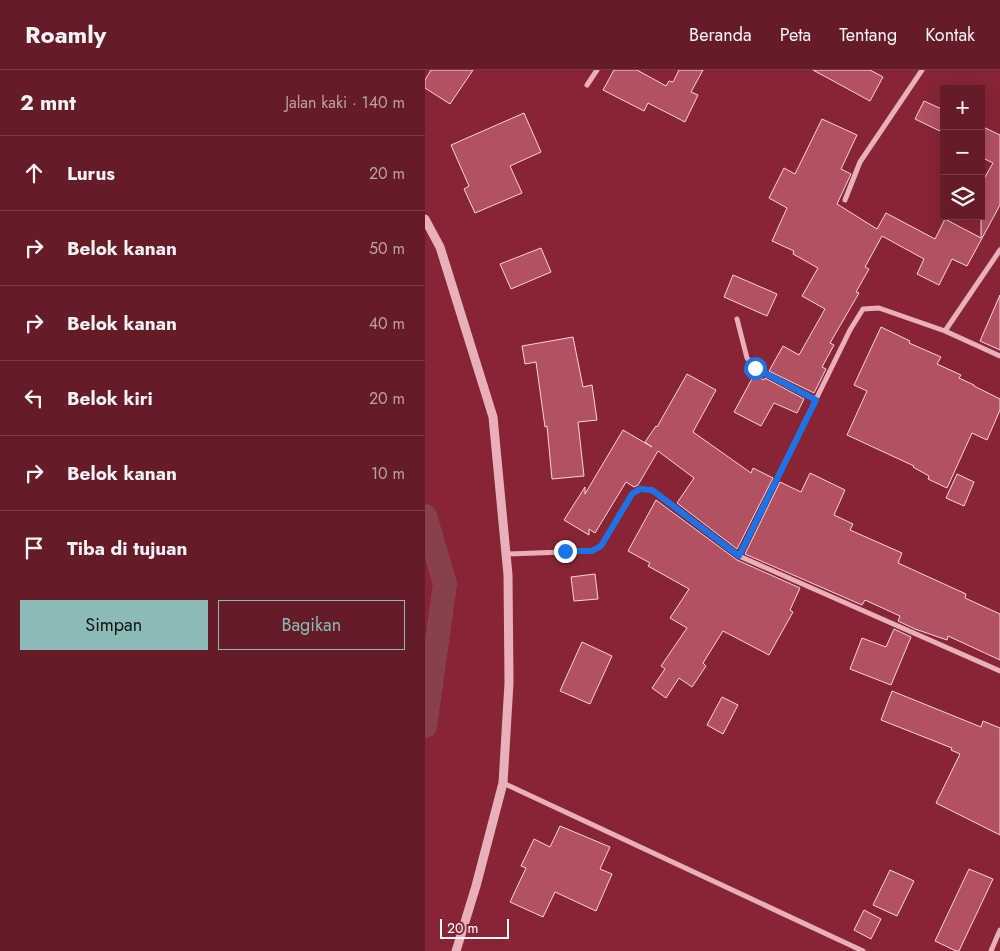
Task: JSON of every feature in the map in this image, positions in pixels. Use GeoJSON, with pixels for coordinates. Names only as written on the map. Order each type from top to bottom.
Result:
{"type":"FeatureCollection","features":[{"type":"Feature","properties":{"kind":"street"},"geometry":{"type":"LineString","coordinates":[[587,85],[597,70]]}},
{"type":"Feature","properties":{"kind":"street"},"geometry":{"type":"LineString","coordinates":[[845,200],[860,162],[922,70]]}},
{"type":"Feature","properties":{"kind":"street"},"geometry":{"type":"LineString","coordinates":[[425,219],[440,247],[493,417],[508,575],[509,683],[503,783],[476,886],[456,951]]}},
{"type":"Feature","properties":{"kind":"street"},"geometry":{"type":"LineString","coordinates":[[945,331],[1000,250]]}},
{"type":"Feature","properties":{"kind":"street"},"geometry":{"type":"LineString","coordinates":[[739,556],[850,330],[863,309],[879,308],[945,331],[1000,356]]}},
{"type":"Feature","properties":{"kind":"street"},"geometry":{"type":"LineString","coordinates":[[737,319],[747,358],[755,368],[816,400]]}},
{"type":"Feature","properties":{"kind":"street"},"geometry":{"type":"LineString","coordinates":[[507,554],[592,551],[601,546],[632,494],[640,489],[652,490],[739,556],[1000,671]]}},
{"type":"Feature","properties":{"kind":"street"},"geometry":{"type":"LineString","coordinates":[[503,783],[863,951]]}},
{"type":"Feature","properties":{"kind":"street"},"geometry":{"type":"LineString","coordinates":[[991,951],[1000,930]]}},
{"type":"Feature","properties":{"kind":"building"},"geometry":{"type":"Polygon","coordinates":[[[431,70],[473,70],[450,104],[425,88],[425,80],[431,70]]]}},
{"type":"Feature","properties":{"kind":"building"},"geometry":{"type":"Polygon","coordinates":[[[614,70],[637,70],[666,86],[669,81],[673,82],[679,70],[703,70],[691,92],[698,95],[685,122],[648,103],[644,111],[603,90],[614,70]]]}},
{"type":"Feature","properties":{"kind":"building"},"geometry":{"type":"Polygon","coordinates":[[[813,70],[870,70],[883,77],[870,101],[813,70]]]}},
{"type":"Feature","properties":{"kind":"building"},"geometry":{"type":"Polygon","coordinates":[[[924,101],[940,108],[940,131],[915,119],[924,101]]]}},
{"type":"Feature","properties":{"kind":"building"},"geometry":{"type":"Polygon","coordinates":[[[524,113],[541,152],[510,166],[522,193],[475,213],[464,189],[469,186],[451,145],[524,113]]]}},
{"type":"Feature","properties":{"kind":"building"},"geometry":{"type":"Polygon","coordinates":[[[822,119],[857,135],[841,169],[851,174],[837,204],[877,229],[886,213],[935,239],[944,220],[981,238],[981,220],[985,220],[985,177],[993,163],[985,159],[985,128],[1000,135],[1000,205],[967,266],[952,259],[939,285],[917,274],[924,259],[882,236],[865,267],[869,269],[856,292],[859,293],[830,343],[834,345],[822,367],[826,369],[814,393],[769,371],[783,346],[799,355],[825,309],[802,296],[818,268],[793,254],[794,251],[772,241],[787,208],[769,198],[784,168],[795,174],[822,119]]]}},
{"type":"Feature","properties":{"kind":"building"},"geometry":{"type":"Polygon","coordinates":[[[541,248],[551,272],[511,289],[500,264],[541,248]]]}},
{"type":"Feature","properties":{"kind":"building"},"geometry":{"type":"Polygon","coordinates":[[[733,275],[777,294],[767,316],[724,297],[733,275]]]}},
{"type":"Feature","properties":{"kind":"building"},"geometry":{"type":"Polygon","coordinates":[[[1000,295],[1000,350],[980,341],[1000,295]]]}},
{"type":"Feature","properties":{"kind":"building"},"geometry":{"type":"Polygon","coordinates":[[[881,327],[910,341],[909,343],[941,357],[937,364],[961,375],[959,378],[1000,399],[1000,410],[987,440],[972,433],[947,488],[928,479],[929,476],[914,466],[847,435],[867,391],[854,385],[881,327]]]}},
{"type":"Feature","properties":{"kind":"building"},"geometry":{"type":"Polygon","coordinates":[[[573,337],[583,387],[592,385],[597,420],[578,422],[584,476],[552,479],[547,426],[545,427],[536,362],[525,364],[522,346],[573,337]]]}},
{"type":"Feature","properties":{"kind":"building"},"geometry":{"type":"Polygon","coordinates":[[[687,374],[716,390],[693,432],[751,473],[753,468],[773,478],[737,549],[677,503],[694,478],[658,451],[638,485],[634,487],[626,482],[595,533],[589,529],[589,535],[564,520],[585,487],[585,494],[623,430],[652,447],[645,442],[657,427],[687,374]]]}},
{"type":"Feature","properties":{"kind":"building"},"geometry":{"type":"Polygon","coordinates":[[[754,375],[764,380],[765,378],[804,399],[797,413],[774,403],[761,426],[734,412],[754,375]]]}},
{"type":"Feature","properties":{"kind":"building"},"geometry":{"type":"Polygon","coordinates":[[[810,473],[845,490],[834,515],[853,524],[850,530],[902,553],[898,563],[966,594],[965,598],[1000,614],[1000,660],[948,636],[947,640],[915,629],[898,621],[900,616],[865,600],[862,605],[745,554],[780,482],[801,492],[810,473]]]}},
{"type":"Feature","properties":{"kind":"building"},"geometry":{"type":"Polygon","coordinates":[[[957,474],[974,482],[964,506],[946,498],[957,474]]]}},
{"type":"Feature","properties":{"kind":"building"},"geometry":{"type":"Polygon","coordinates":[[[656,500],[737,560],[800,588],[790,610],[793,612],[769,655],[723,631],[703,663],[706,666],[692,687],[679,678],[666,698],[652,688],[665,669],[661,666],[687,628],[670,618],[689,589],[648,566],[650,563],[628,551],[656,500]]]}},
{"type":"Feature","properties":{"kind":"building"},"geometry":{"type":"Polygon","coordinates":[[[595,574],[598,599],[574,601],[571,577],[595,574]]]}},
{"type":"Feature","properties":{"kind":"building"},"geometry":{"type":"Polygon","coordinates":[[[894,629],[911,637],[891,685],[850,669],[862,638],[886,647],[894,629]]]}},
{"type":"Feature","properties":{"kind":"building"},"geometry":{"type":"Polygon","coordinates":[[[582,642],[612,656],[590,704],[560,691],[582,642]]]}},
{"type":"Feature","properties":{"kind":"building"},"geometry":{"type":"Polygon","coordinates":[[[892,691],[981,727],[983,721],[1000,728],[1000,835],[936,803],[960,754],[951,750],[952,748],[881,720],[892,691]]]}},
{"type":"Feature","properties":{"kind":"building"},"geometry":{"type":"Polygon","coordinates":[[[722,697],[738,705],[723,734],[707,725],[722,697]]]}},
{"type":"Feature","properties":{"kind":"building"},"geometry":{"type":"Polygon","coordinates":[[[560,826],[610,847],[600,869],[612,874],[596,911],[555,892],[543,917],[510,902],[526,868],[521,866],[534,839],[550,847],[560,826]]]}},
{"type":"Feature","properties":{"kind":"building"},"geometry":{"type":"Polygon","coordinates":[[[969,869],[993,879],[959,951],[956,951],[935,941],[969,869]]]}},
{"type":"Feature","properties":{"kind":"building"},"geometry":{"type":"Polygon","coordinates":[[[890,870],[914,881],[897,916],[873,905],[890,870]]]}},
{"type":"Feature","properties":{"kind":"building"},"geometry":{"type":"Polygon","coordinates":[[[864,910],[881,919],[871,939],[854,930],[864,910]]]}},
{"type":"Feature","properties":{"kind":"waterway"},"geometry":{"type":"LineString","coordinates":[[425,516],[445,584],[425,726]]}},
{"type":"Feature","properties":{"kind":"route"},"geometry":{"type":"LineString","coordinates":[[565,551],[592,551],[601,546],[632,494],[640,489],[652,490],[739,556],[816,400],[755,368]]}}]}
